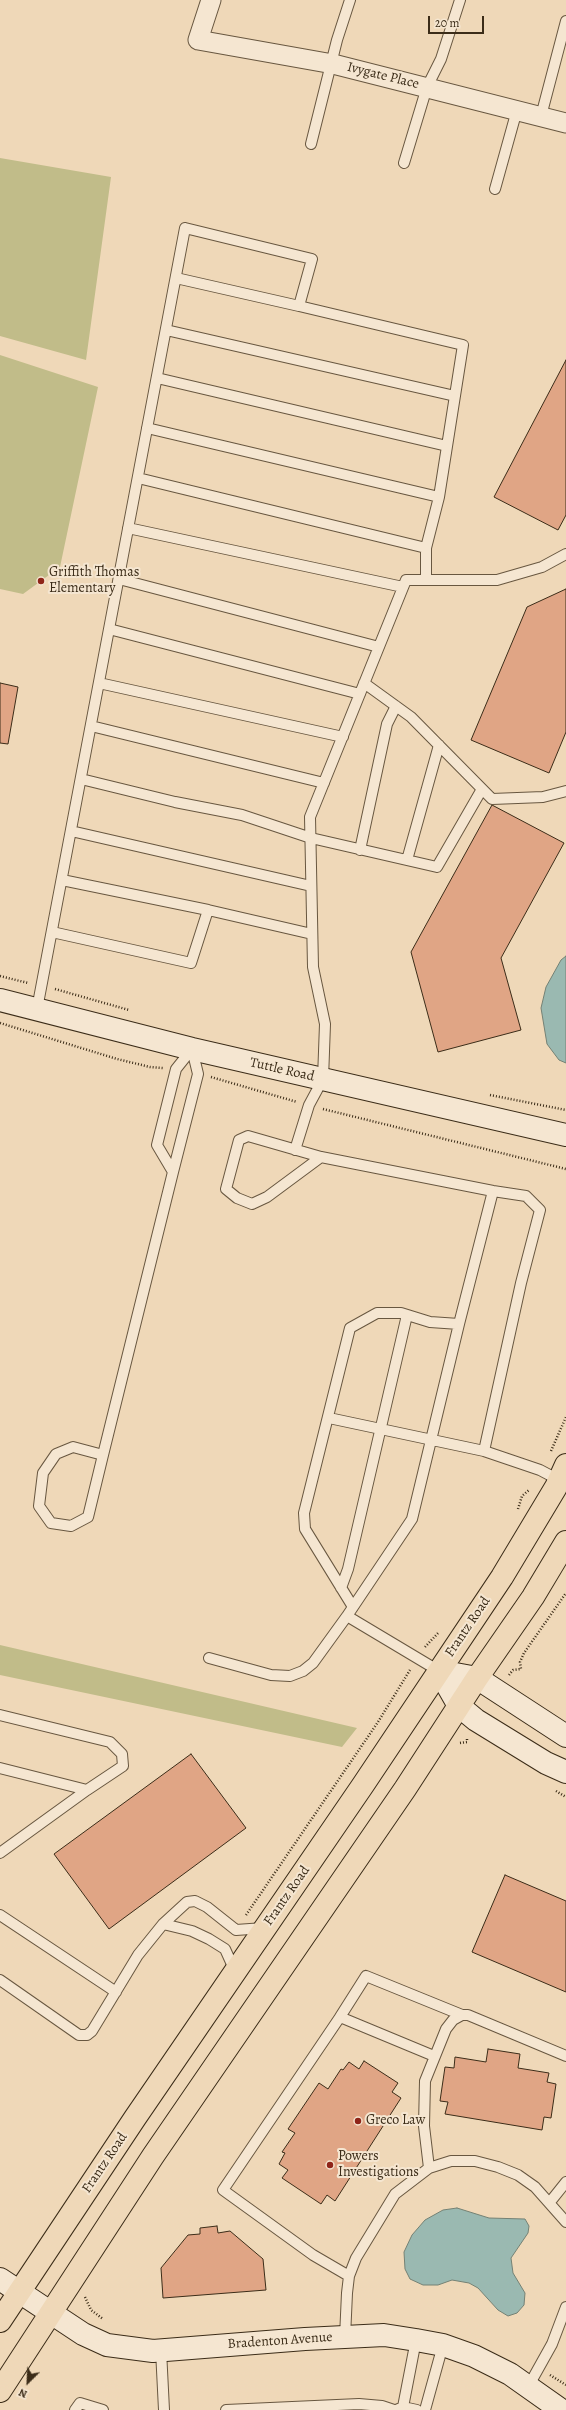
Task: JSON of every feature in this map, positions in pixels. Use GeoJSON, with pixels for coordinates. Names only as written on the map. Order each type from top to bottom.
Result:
{"type":"FeatureCollection","features":[{"type":"Feature","properties":{"kind":"main road","name":"Frantz Road"},"geometry":{"type":"LineString","coordinates":[[0,2321],[502,1577],[563,1472]]}},
{"type":"Feature","properties":{"kind":"main road"},"geometry":{"type":"LineString","coordinates":[[0,2391],[153,2156],[405,1789],[477,1678],[533,1596],[566,1542]]}},
{"type":"Feature","properties":{"kind":"street","name":"Ivygate Place"},"geometry":{"type":"LineString","coordinates":[[211,0],[198,40],[333,64],[566,123]]}},
{"type":"Feature","properties":{"kind":"street","name":"Tuttle Road"},"geometry":{"type":"LineString","coordinates":[[0,1000],[192,1049],[566,1135]]}},
{"type":"Feature","properties":{"kind":"street"},"geometry":{"type":"LineString","coordinates":[[439,1671],[477,1678],[566,1736]]}},
{"type":"Feature","properties":{"kind":"street"},"geometry":{"type":"LineString","coordinates":[[439,1671],[459,1706],[476,1720],[546,1763],[566,1772]]}},
{"type":"Feature","properties":{"kind":"street","name":"Bradenton Avenue"},"geometry":{"type":"LineString","coordinates":[[0,2278],[18,2293],[83,2334],[107,2345],[142,2350],[161,2350],[384,2335],[443,2345],[474,2356],[510,2374],[560,2410]]}},
{"type":"Feature","properties":{"kind":"lane"},"geometry":{"type":"LineString","coordinates":[[311,144],[333,64],[337,40],[350,0]]}},
{"type":"Feature","properties":{"kind":"lane"},"geometry":{"type":"LineString","coordinates":[[404,163],[427,87],[441,59],[460,0]]}},
{"type":"Feature","properties":{"kind":"lane"},"geometry":{"type":"LineString","coordinates":[[541,116],[566,21]]}},
{"type":"Feature","properties":{"kind":"lane"},"geometry":{"type":"LineString","coordinates":[[495,189],[517,110]]}},
{"type":"Feature","properties":{"kind":"lane"},"geometry":{"type":"LineString","coordinates":[[37,1010],[185,228],[312,259],[299,306]]}},
{"type":"Feature","properties":{"kind":"lane"},"geometry":{"type":"LineString","coordinates":[[176,278],[463,345],[439,497],[426,548],[426,580]]}},
{"type":"Feature","properties":{"kind":"lane"},"geometry":{"type":"LineString","coordinates":[[166,330],[455,396]]}},
{"type":"Feature","properties":{"kind":"lane"},"geometry":{"type":"LineString","coordinates":[[157,378],[447,446]]}},
{"type":"Feature","properties":{"kind":"lane"},"geometry":{"type":"LineString","coordinates":[[147,428],[439,497]]}},
{"type":"Feature","properties":{"kind":"lane"},"geometry":{"type":"LineString","coordinates":[[138,478],[426,548]]}},
{"type":"Feature","properties":{"kind":"lane"},"geometry":{"type":"LineString","coordinates":[[128,528],[403,587]]}},
{"type":"Feature","properties":{"kind":"lane"},"geometry":{"type":"LineString","coordinates":[[295,1150],[309,1105],[323,1079],[325,1024],[313,967],[310,817],[406,580],[497,580],[542,567],[566,554]]}},
{"type":"Feature","properties":{"kind":"lane"},"geometry":{"type":"LineString","coordinates":[[119,579],[379,647]]}},
{"type":"Feature","properties":{"kind":"lane"},"geometry":{"type":"LineString","coordinates":[[109,629],[360,694]]}},
{"type":"Feature","properties":{"kind":"lane"},"geometry":{"type":"LineString","coordinates":[[99,683],[343,737]]}},
{"type":"Feature","properties":{"kind":"lane"},"geometry":{"type":"LineString","coordinates":[[364,683],[411,717],[492,799],[543,797],[566,791]]}},
{"type":"Feature","properties":{"kind":"lane"},"geometry":{"type":"LineString","coordinates":[[360,850],[387,724],[396,706]]}},
{"type":"Feature","properties":{"kind":"lane"},"geometry":{"type":"LineString","coordinates":[[91,726],[324,783]]}},
{"type":"Feature","properties":{"kind":"lane"},"geometry":{"type":"LineString","coordinates":[[407,860],[439,745]]}},
{"type":"Feature","properties":{"kind":"lane"},"geometry":{"type":"LineString","coordinates":[[81,780],[242,815],[310,838],[437,867],[482,789]]}},
{"type":"Feature","properties":{"kind":"lane"},"geometry":{"type":"LineString","coordinates":[[71,831],[311,886]]}},
{"type":"Feature","properties":{"kind":"lane"},"geometry":{"type":"LineString","coordinates":[[62,880],[208,910],[312,934]]}},
{"type":"Feature","properties":{"kind":"lane"},"geometry":{"type":"LineString","coordinates":[[52,932],[191,963],[208,910]]}},
{"type":"Feature","properties":{"kind":"lane"},"geometry":{"type":"LineString","coordinates":[[173,1172],[157,1145],[176,1069],[192,1049]]}},
{"type":"Feature","properties":{"kind":"lane"},"geometry":{"type":"LineString","coordinates":[[104,1455],[73,1447],[56,1454],[43,1473],[39,1506],[51,1523],[71,1526],[88,1517],[104,1455],[173,1172],[198,1074],[192,1049]]}},
{"type":"Feature","properties":{"kind":"lane"},"geometry":{"type":"LineString","coordinates":[[321,1157],[267,1197],[252,1204],[237,1198],[226,1189],[239,1140],[248,1136],[321,1157],[493,1191],[526,1196],[535,1203],[540,1214],[520,1283],[484,1452]]}},
{"type":"Feature","properties":{"kind":"lane"},"geometry":{"type":"LineString","coordinates":[[210,1658],[270,1675],[290,1676],[303,1671],[313,1663],[347,1616],[412,1519],[493,1191]]}},
{"type":"Feature","properties":{"kind":"lane"},"geometry":{"type":"LineString","coordinates":[[353,1607],[305,1529],[304,1513],[329,1418],[350,1328],[377,1313],[407,1315],[430,1322],[459,1324]]}},
{"type":"Feature","properties":{"kind":"lane"},"geometry":{"type":"LineString","coordinates":[[341,1588],[348,1569],[407,1315]]}},
{"type":"Feature","properties":{"kind":"lane"},"geometry":{"type":"LineString","coordinates":[[329,1418],[484,1452],[540,1470],[563,1472]]}},
{"type":"Feature","properties":{"kind":"lane"},"geometry":{"type":"LineString","coordinates":[[347,1616],[416,1659],[439,1671]]}},
{"type":"Feature","properties":{"kind":"lane"},"geometry":{"type":"LineString","coordinates":[[0,1715],[110,1742],[122,1754],[123,1766],[0,1853]]}},
{"type":"Feature","properties":{"kind":"lane"},"geometry":{"type":"LineString","coordinates":[[0,1768],[87,1790]]}},
{"type":"Feature","properties":{"kind":"lane"},"geometry":{"type":"LineString","coordinates":[[0,1980],[79,2035],[87,2035],[92,2031],[138,1954],[164,1924],[187,1902],[196,1901],[236,1930],[252,1930],[266,1927]]}},
{"type":"Feature","properties":{"kind":"lane"},"geometry":{"type":"LineString","coordinates":[[0,1915],[116,1992]]}},
{"type":"Feature","properties":{"kind":"lane"},"geometry":{"type":"LineString","coordinates":[[164,1924],[192,1931],[225,1949],[235,1971]]}},
{"type":"Feature","properties":{"kind":"lane"},"geometry":{"type":"LineString","coordinates":[[350,2276],[313,2255],[223,2190],[366,1976],[462,2015],[468,2015],[566,2056]]}},
{"type":"Feature","properties":{"kind":"lane"},"geometry":{"type":"LineString","coordinates":[[429,2168],[423,2099],[425,2081],[446,2029],[452,2020],[462,2015]]}},
{"type":"Feature","properties":{"kind":"lane"},"geometry":{"type":"LineString","coordinates":[[340,2017],[434,2056]]}},
{"type":"Feature","properties":{"kind":"lane"},"geometry":{"type":"LineString","coordinates":[[345,2337],[345,2316],[350,2276],[365,2240],[395,2194],[429,2168],[451,2161],[475,2161],[498,2167],[518,2175],[550,2202],[566,2222]]}},
{"type":"Feature","properties":{"kind":"lane"},"geometry":{"type":"LineString","coordinates":[[550,2202],[566,2182]]}},
{"type":"Feature","properties":{"kind":"lane"},"geometry":{"type":"LineString","coordinates":[[528,2387],[540,2368],[566,2306]]}},
{"type":"Feature","properties":{"kind":"lane"},"geometry":{"type":"LineString","coordinates":[[398,2409],[416,2340]]}},
{"type":"Feature","properties":{"kind":"lane"},"geometry":{"type":"LineString","coordinates":[[425,2410],[443,2345]]}},
{"type":"Feature","properties":{"kind":"lane"},"geometry":{"type":"LineString","coordinates":[[161,2350],[164,2410]]}},
{"type":"Feature","properties":{"kind":"lane"},"geometry":{"type":"LineString","coordinates":[[75,2410],[80,2403],[103,2410]]}},
{"type":"Feature","properties":{"kind":"lane"},"geometry":{"type":"LineString","coordinates":[[226,2410],[359,2404],[417,2410]]}},
{"type":"Feature","properties":{"kind":"path"},"geometry":{"type":"LineString","coordinates":[[0,976],[130,1010]]}},
{"type":"Feature","properties":{"kind":"path"},"geometry":{"type":"LineString","coordinates":[[0,1024],[41,1038],[144,1066],[176,1069]]}},
{"type":"Feature","properties":{"kind":"path"},"geometry":{"type":"LineString","coordinates":[[198,1074],[309,1105],[566,1169]]}},
{"type":"Feature","properties":{"kind":"path"},"geometry":{"type":"LineString","coordinates":[[484,1094],[566,1110]]}},
{"type":"Feature","properties":{"kind":"path"},"geometry":{"type":"LineString","coordinates":[[516,1515],[522,1496],[530,1490],[566,1417]]}},
{"type":"Feature","properties":{"kind":"path"},"geometry":{"type":"LineString","coordinates":[[497,1692],[513,1670],[521,1669],[520,1662],[524,1653],[566,1593]]}},
{"type":"Feature","properties":{"kind":"path"},"geometry":{"type":"LineString","coordinates":[[236,1930],[378,1722],[416,1659],[427,1644],[442,1630]]}},
{"type":"Feature","properties":{"kind":"path"},"geometry":{"type":"LineString","coordinates":[[457,1743],[467,1742],[467,1734],[476,1720]]}},
{"type":"Feature","properties":{"kind":"path"},"geometry":{"type":"LineString","coordinates":[[85,2293],[85,2299],[91,2310],[105,2322]]}},
{"type":"Feature","properties":{"kind":"path"},"geometry":{"type":"LineString","coordinates":[[540,2368],[566,2385]]}},
{"type":"Feature","properties":{"kind":"shaded area"},"geometry":{"type":"Polygon","coordinates":[[[0,158],[111,177],[86,360],[0,336],[0,158]]]}},
{"type":"Feature","properties":{"kind":"shaded area"},"geometry":{"type":"Polygon","coordinates":[[[0,355],[98,387],[60,567],[23,594],[0,589],[0,355]]]}},
{"type":"Feature","properties":{"kind":"shaded area"},"geometry":{"type":"Polygon","coordinates":[[[0,1645],[357,1728],[342,1747],[0,1675],[0,1645]]]}},
{"type":"Feature","properties":{"kind":"water"},"geometry":{"type":"Polygon","coordinates":[[[566,956],[566,1063],[559,1060],[547,1044],[541,1008],[546,987],[561,960],[566,956]]]}},
{"type":"Feature","properties":{"kind":"water"},"geometry":{"type":"Polygon","coordinates":[[[457,2208],[489,2218],[525,2219],[529,2226],[528,2233],[511,2258],[513,2273],[525,2293],[524,2305],[517,2313],[508,2316],[498,2310],[478,2288],[469,2283],[452,2280],[438,2285],[423,2285],[410,2279],[405,2269],[404,2252],[412,2235],[425,2220],[443,2210],[457,2208]]]}},
{"type":"Feature","properties":{"kind":"building"},"geometry":{"type":"Polygon","coordinates":[[[566,360],[566,515],[558,530],[494,497],[566,360]]]}},
{"type":"Feature","properties":{"kind":"building"},"geometry":{"type":"Polygon","coordinates":[[[566,589],[566,732],[549,773],[471,740],[527,607],[566,589]]]}},
{"type":"Feature","properties":{"kind":"building"},"geometry":{"type":"Polygon","coordinates":[[[0,683],[18,687],[8,744],[0,743],[0,683]]]}},
{"type":"Feature","properties":{"kind":"building"},"geometry":{"type":"Polygon","coordinates":[[[492,805],[564,843],[501,958],[521,1030],[438,1052],[411,952],[492,805]]]}},
{"type":"Feature","properties":{"kind":"building"},"geometry":{"type":"Polygon","coordinates":[[[191,1754],[246,1828],[109,1929],[54,1854],[191,1754]]]}},
{"type":"Feature","properties":{"kind":"building"},"geometry":{"type":"Polygon","coordinates":[[[505,1875],[566,1901],[566,1992],[472,1952],[505,1875]]]}},
{"type":"Feature","properties":{"kind":"building"},"geometry":{"type":"Polygon","coordinates":[[[488,2049],[520,2054],[518,2068],[549,2073],[547,2082],[556,2084],[551,2118],[544,2117],[542,2130],[445,2114],[448,2102],[440,2101],[445,2067],[454,2068],[455,2057],[486,2062],[488,2049]]]}},
{"type":"Feature","properties":{"kind":"building"},"geometry":{"type":"Polygon","coordinates":[[[364,2061],[398,2083],[392,2092],[401,2098],[335,2201],[327,2195],[321,2204],[282,2178],[288,2170],[279,2164],[285,2153],[282,2152],[295,2133],[288,2129],[319,2083],[328,2089],[341,2069],[343,2070],[349,2062],[359,2069],[364,2061]]]}},
{"type":"Feature","properties":{"kind":"building"},"geometry":{"type":"Polygon","coordinates":[[[217,2226],[218,2233],[230,2231],[263,2259],[266,2290],[163,2298],[161,2268],[188,2235],[200,2234],[200,2228],[217,2226]]]}},
{"type":"Feature","properties":{"kind":"place","name":"Griffith Thomas Elementary"},"geometry":{"type":"Point","coordinates":[41,581]}},
{"type":"Feature","properties":{"kind":"place","name":"Greco Law"},"geometry":{"type":"Point","coordinates":[358,2121]}},
{"type":"Feature","properties":{"kind":"place","name":"Powers Investigations"},"geometry":{"type":"Point","coordinates":[330,2165]}}]}
